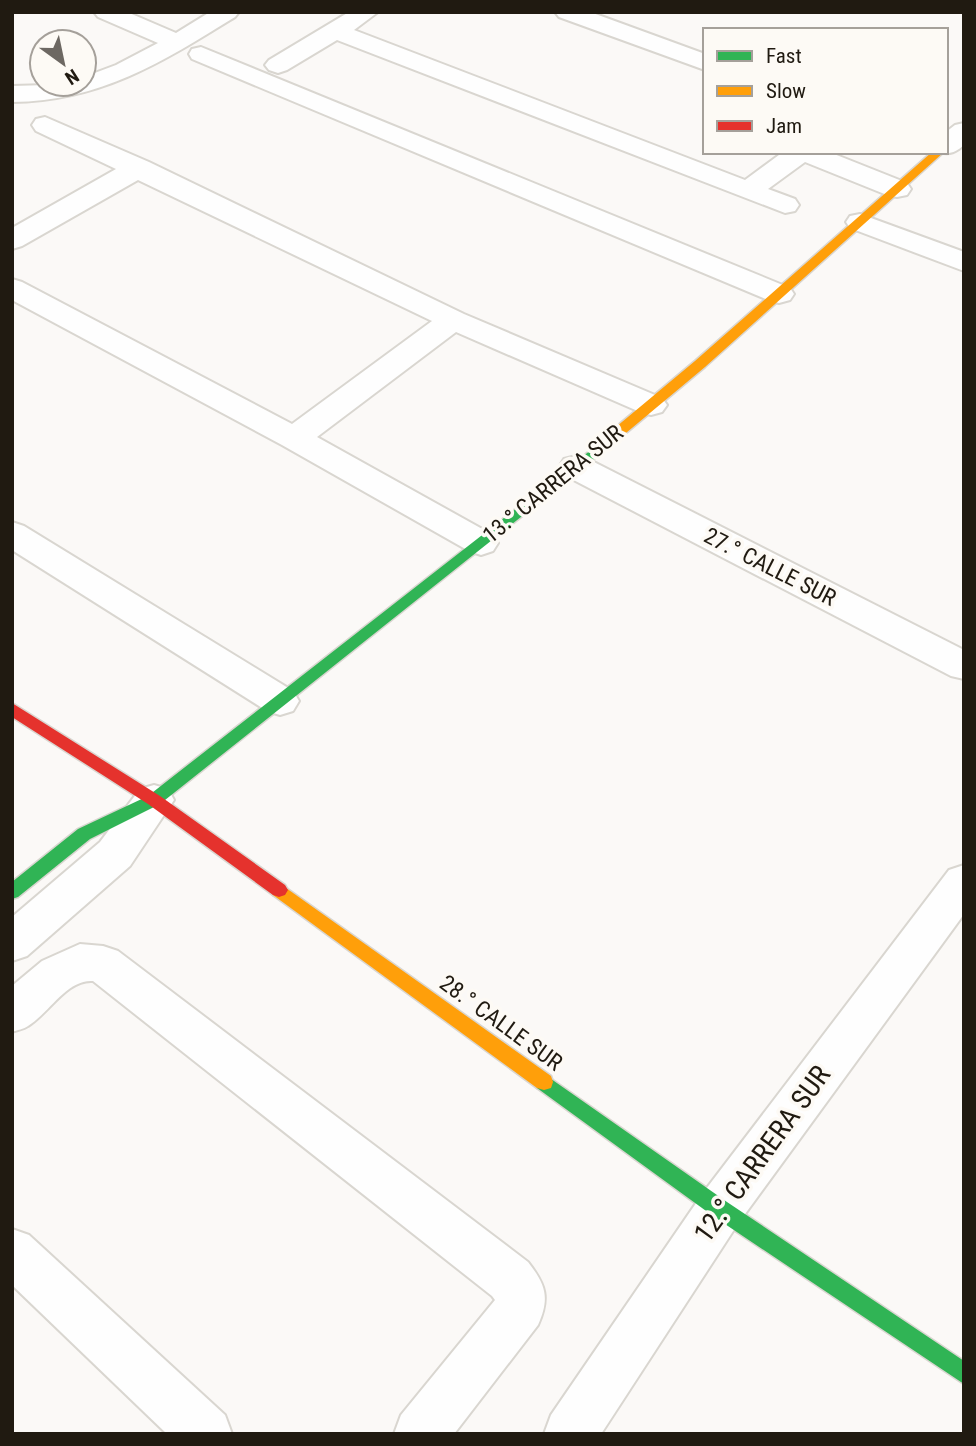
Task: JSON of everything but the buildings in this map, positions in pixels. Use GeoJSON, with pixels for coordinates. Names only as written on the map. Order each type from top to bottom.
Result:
{"type":"FeatureCollection","features":[{"type":"Feature","properties":{"kind":"street"},"geometry":{"type":"LineString","coordinates":[[106,12],[779,294]]}},
{"type":"Feature","properties":{"kind":"street"},"geometry":{"type":"LineString","coordinates":[[12,94],[34,96],[79,90],[189,48],[228,12]]}},
{"type":"Feature","properties":{"kind":"street"},"geometry":{"type":"LineString","coordinates":[[278,65],[366,12]]}},
{"type":"Feature","properties":{"kind":"street"},"geometry":{"type":"LineString","coordinates":[[567,12],[703,62]]}},
{"type":"Feature","properties":{"kind":"street"},"geometry":{"type":"LineString","coordinates":[[335,31],[785,205]]}},
{"type":"Feature","properties":{"kind":"street"},"geometry":{"type":"LineString","coordinates":[[46,125],[453,320],[651,405]]}},
{"type":"Feature","properties":{"kind":"street"},"geometry":{"type":"LineString","coordinates":[[948,144],[964,131]]}},
{"type":"Feature","properties":{"kind":"street"},"geometry":{"type":"LineString","coordinates":[[747,191],[800,154]]}},
{"type":"Feature","properties":{"kind":"street"},"geometry":{"type":"LineString","coordinates":[[808,154],[897,189]]}},
{"type":"Feature","properties":{"kind":"street","name":"13.° CARRERA SUR"},"geometry":{"type":"LineString","coordinates":[[12,892],[83,834],[154,800],[481,543],[651,405],[937,154]]}},
{"type":"Feature","properties":{"kind":"street"},"geometry":{"type":"LineString","coordinates":[[12,240],[139,168]]}},
{"type":"Feature","properties":{"kind":"street"},"geometry":{"type":"LineString","coordinates":[[860,222],[964,262]]}},
{"type":"Feature","properties":{"kind":"street"},"geometry":{"type":"LineString","coordinates":[[12,288],[294,438],[481,543]]}},
{"type":"Feature","properties":{"kind":"street"},"geometry":{"type":"LineString","coordinates":[[294,438],[453,320]]}},
{"type":"Feature","properties":{"kind":"street","name":"27.° CALLE SUR"},"geometry":{"type":"LineString","coordinates":[[576,467],[964,666]]}},
{"type":"Feature","properties":{"kind":"street"},"geometry":{"type":"LineString","coordinates":[[12,534],[280,701]]}},
{"type":"Feature","properties":{"kind":"street","name":"28.° CALLE SUR"},"geometry":{"type":"LineString","coordinates":[[17,718],[154,800],[720,1209],[964,1374]]}},
{"type":"Feature","properties":{"kind":"street"},"geometry":{"type":"LineString","coordinates":[[12,943],[115,854],[154,800]]}},
{"type":"Feature","properties":{"kind":"street","name":"12.° CARRERA SUR"},"geometry":{"type":"LineString","coordinates":[[570,1434],[720,1209],[964,882]]}},
{"type":"Feature","properties":{"kind":"street"},"geometry":{"type":"LineString","coordinates":[[12,1013],[57,974],[80,962],[103,964],[510,1279],[520,1292],[520,1308],[420,1434]]}},
{"type":"Feature","properties":{"kind":"street"},"geometry":{"type":"LineString","coordinates":[[12,1252],[206,1434]]}},
{"type":"Feature","properties":{"kind":"traffic: fast"},"geometry":{"type":"LineString","coordinates":[[12,892],[84,834],[154,800],[609,440]]}},
{"type":"Feature","properties":{"kind":"traffic: fast"},"geometry":{"type":"LineString","coordinates":[[544,1082],[720,1209],[964,1374]]}},
{"type":"Feature","properties":{"kind":"traffic: slow"},"geometry":{"type":"LineString","coordinates":[[609,440],[700,364],[937,154]]}},
{"type":"Feature","properties":{"kind":"traffic: slow"},"geometry":{"type":"LineString","coordinates":[[279,890],[544,1082]]}},
{"type":"Feature","properties":{"kind":"traffic: jam"},"geometry":{"type":"LineString","coordinates":[[12,709],[154,800],[279,890]]}}]}
